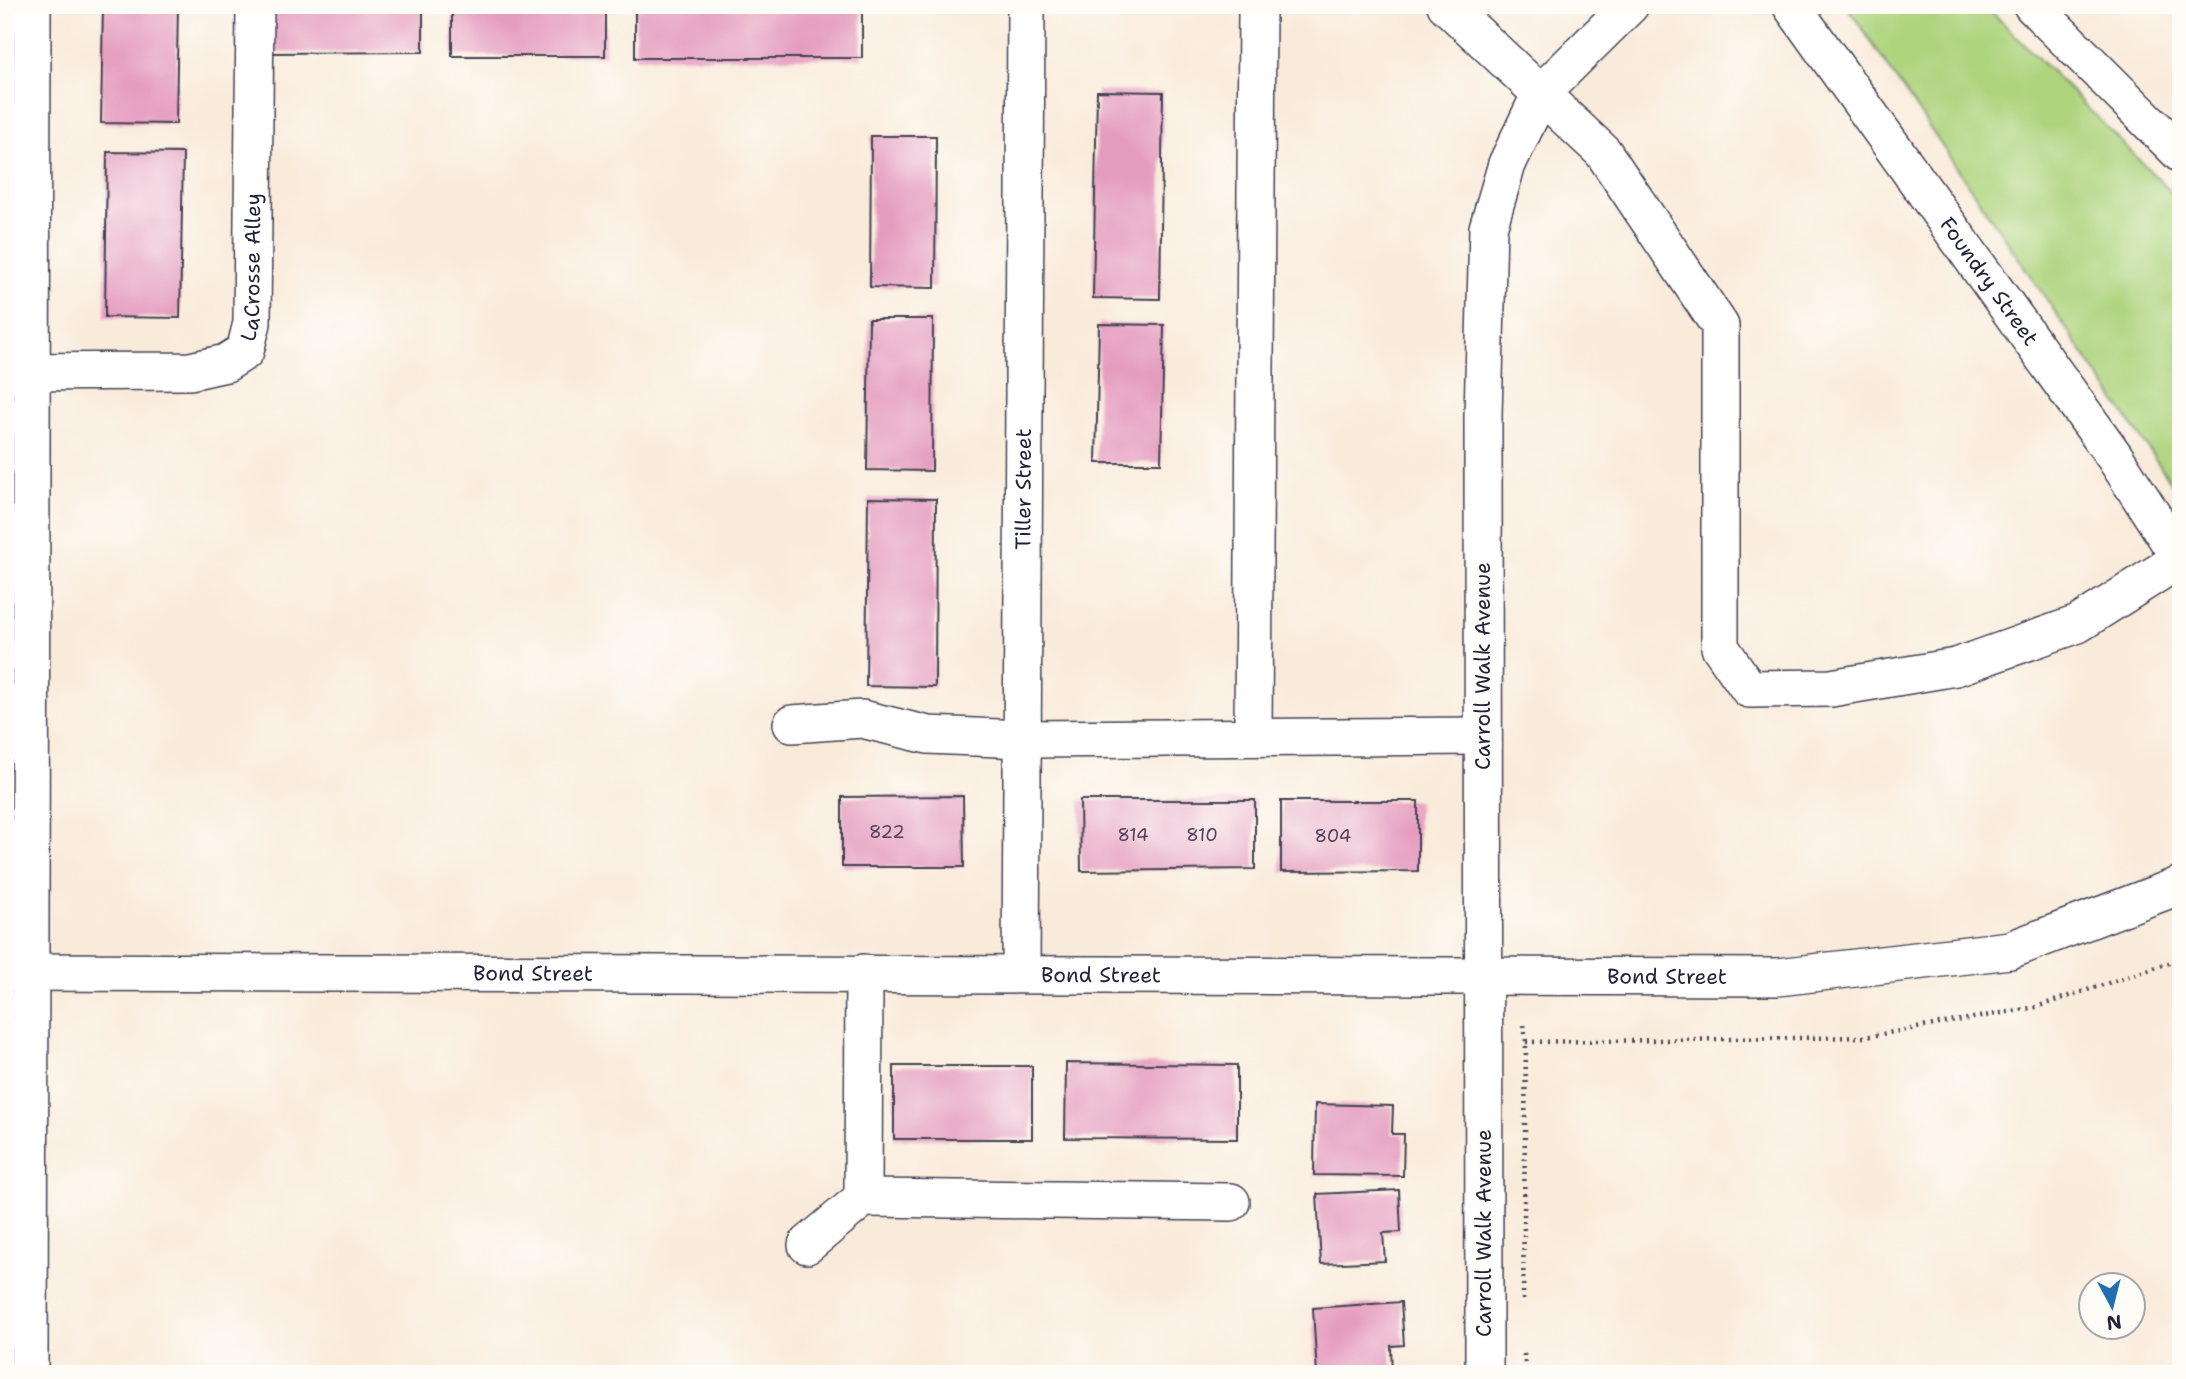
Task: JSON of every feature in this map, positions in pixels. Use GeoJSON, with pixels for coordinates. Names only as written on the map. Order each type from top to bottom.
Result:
{"type":"FeatureCollection","features":[{"type":"Feature","properties":{"kind":"street"},"geometry":{"type":"LineString","coordinates":[[29,1374],[18,1235],[18,372],[19,190],[32,5]]}},
{"type":"Feature","properties":{"kind":"street","name":"LaCrosse Alley"},"geometry":{"type":"LineString","coordinates":[[18,372],[190,371],[226,363],[245,351],[252,323],[255,5]]}},
{"type":"Feature","properties":{"kind":"street","name":"Tiller Street"},"geometry":{"type":"LineString","coordinates":[[1021,974],[1026,5]]}},
{"type":"Feature","properties":{"kind":"street"},"geometry":{"type":"LineString","coordinates":[[1253,737],[1258,5]]}},
{"type":"Feature","properties":{"kind":"street"},"geometry":{"type":"LineString","coordinates":[[1446,5],[1603,152],[1720,326],[1720,647],[1749,688],[1831,688],[1955,667],[2078,624],[2180,559]]}},
{"type":"Feature","properties":{"kind":"street","name":"Carroll Walk Avenue"},"geometry":{"type":"LineString","coordinates":[[1484,1374],[1483,416],[1488,228],[1507,164],[1541,93],[1630,5]]}},
{"type":"Feature","properties":{"kind":"street","name":"Foundry Street"},"geometry":{"type":"LineString","coordinates":[[1791,5],[2114,456],[2180,559]]}},
{"type":"Feature","properties":{"kind":"street"},"geometry":{"type":"LineString","coordinates":[[2032,5],[2181,154]]}},
{"type":"Feature","properties":{"kind":"street"},"geometry":{"type":"LineString","coordinates":[[792,724],[862,719],[928,735],[1022,739],[1483,736]]}},
{"type":"Feature","properties":{"kind":"street","name":"Bond Street"},"geometry":{"type":"LineString","coordinates":[[18,972],[1778,977],[2010,950],[2181,885]]}},
{"type":"Feature","properties":{"kind":"street"},"geometry":{"type":"LineString","coordinates":[[863,1198],[864,974]]}},
{"type":"Feature","properties":{"kind":"street"},"geometry":{"type":"LineString","coordinates":[[807,1245],[863,1198],[1231,1202]]}},
{"type":"Feature","properties":{"kind":"path"},"geometry":{"type":"LineString","coordinates":[[1527,1042],[1808,1040],[1865,1037],[2036,1007],[2181,959]]}},
{"type":"Feature","properties":{"kind":"path"},"geometry":{"type":"LineString","coordinates":[[1520,1311],[1525,1296],[1527,1042],[1524,1020]]}},
{"type":"Feature","properties":{"kind":"path"},"geometry":{"type":"LineString","coordinates":[[1524,1347],[1526,1374]]}},
{"type":"Feature","properties":{"kind":"green space"},"geometry":{"type":"Polygon","coordinates":[[[1846,5],[1985,5],[2181,202],[2181,497],[1846,5]]]}},
{"type":"Feature","properties":{"kind":"building"},"geometry":{"type":"Polygon","coordinates":[[[103,5],[178,5],[176,124],[101,123],[103,5]]]}},
{"type":"Feature","properties":{"kind":"building"},"geometry":{"type":"Polygon","coordinates":[[[271,5],[423,5],[423,52],[271,53],[271,5]]]}},
{"type":"Feature","properties":{"kind":"building"},"geometry":{"type":"Polygon","coordinates":[[[452,5],[605,5],[605,56],[452,56],[452,5]]]}},
{"type":"Feature","properties":{"kind":"building"},"geometry":{"type":"Polygon","coordinates":[[[635,5],[862,5],[862,58],[635,58],[635,5]]]}},
{"type":"Feature","properties":{"kind":"building"},"geometry":{"type":"Polygon","coordinates":[[[1097,91],[1163,92],[1160,299],[1093,298],[1097,91]]]}},
{"type":"Feature","properties":{"kind":"building"},"geometry":{"type":"Polygon","coordinates":[[[871,136],[936,136],[935,288],[870,287],[871,136]]]}},
{"type":"Feature","properties":{"kind":"building"},"geometry":{"type":"Polygon","coordinates":[[[107,152],[183,153],[180,318],[105,317],[107,152]]]}},
{"type":"Feature","properties":{"kind":"building"},"geometry":{"type":"Polygon","coordinates":[[[869,319],[933,319],[932,471],[867,470],[869,319]]]}},
{"type":"Feature","properties":{"kind":"building"},"geometry":{"type":"Polygon","coordinates":[[[1099,324],[1164,325],[1161,463],[1096,463],[1099,324]]]}},
{"type":"Feature","properties":{"kind":"building"},"geometry":{"type":"Polygon","coordinates":[[[868,498],[936,499],[935,687],[866,686],[868,498]]]}},
{"type":"Feature","properties":{"kind":"building"},"geometry":{"type":"Polygon","coordinates":[[[963,796],[964,867],[842,867],[842,797],[963,796]]]}},
{"type":"Feature","properties":{"kind":"building"},"geometry":{"type":"Polygon","coordinates":[[[1080,800],[1255,800],[1255,869],[1081,871],[1080,800]]]}},
{"type":"Feature","properties":{"kind":"building"},"geometry":{"type":"Polygon","coordinates":[[[1281,801],[1418,801],[1418,871],[1281,872],[1281,801]]]}},
{"type":"Feature","properties":{"kind":"building"},"geometry":{"type":"Polygon","coordinates":[[[1066,1063],[1237,1065],[1237,1139],[1065,1138],[1066,1063]]]}},
{"type":"Feature","properties":{"kind":"building"},"geometry":{"type":"Polygon","coordinates":[[[894,1066],[1032,1066],[1032,1139],[894,1139],[894,1066]]]}},
{"type":"Feature","properties":{"kind":"building"},"geometry":{"type":"Polygon","coordinates":[[[1315,1104],[1393,1106],[1392,1134],[1404,1134],[1403,1176],[1314,1175],[1315,1104]]]}},
{"type":"Feature","properties":{"kind":"building"},"geometry":{"type":"Polygon","coordinates":[[[1399,1190],[1401,1232],[1383,1233],[1385,1261],[1321,1264],[1317,1194],[1399,1190]]]}},
{"type":"Feature","properties":{"kind":"building"},"geometry":{"type":"Polygon","coordinates":[[[1401,1302],[1404,1345],[1391,1346],[1392,1373],[1317,1374],[1313,1308],[1401,1302]]]}}]}
